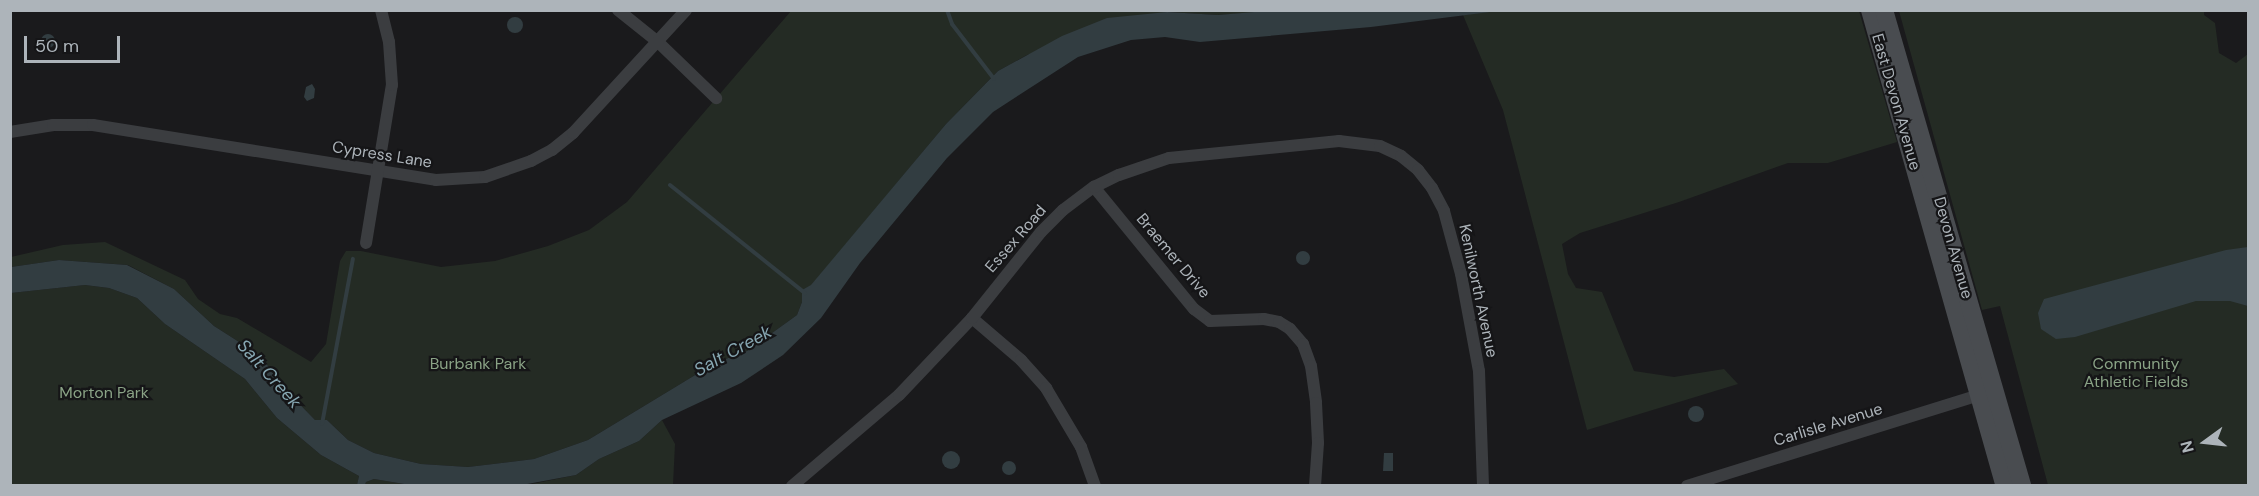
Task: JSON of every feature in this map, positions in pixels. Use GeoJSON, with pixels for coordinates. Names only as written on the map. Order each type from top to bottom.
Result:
{"type":"FeatureCollection","features":[{"type":"Feature","properties":{"kind":"main road","name":"East Devon Avenue"},"geometry":{"type":"LineString","coordinates":[[1870,10],[1953,297]]}},
{"type":"Feature","properties":{"kind":"main road","name":"Devon Avenue"},"geometry":{"type":"LineString","coordinates":[[1884,10],[2022,486]]}},
{"type":"Feature","properties":{"kind":"main road","name":"Devon Avenue"},"geometry":{"type":"LineString","coordinates":[[1953,297],[2006,486]]}},
{"type":"Feature","properties":{"kind":"street"},"geometry":{"type":"LineString","coordinates":[[366,243],[392,85],[389,42],[381,10]]}},
{"type":"Feature","properties":{"kind":"street"},"geometry":{"type":"LineString","coordinates":[[618,10],[658,42],[716,98]]}},
{"type":"Feature","properties":{"kind":"street","name":"Cypress Lane"},"geometry":{"type":"LineString","coordinates":[[10,132],[53,125],[93,125],[436,180],[485,177],[531,161],[552,150],[573,133],[686,10]]}},
{"type":"Feature","properties":{"kind":"street","name":"Essex Road"},"geometry":{"type":"LineString","coordinates":[[792,486],[898,395],[972,318],[1041,232],[1063,210],[1094,188],[1119,175],[1169,158],[1339,141],[1360,142],[1380,146],[1401,156],[1418,170],[1432,188],[1444,211]]}},
{"type":"Feature","properties":{"kind":"street","name":"Braemer Drive"},"geometry":{"type":"LineString","coordinates":[[1094,188],[1194,309],[1210,321],[1264,319],[1279,322],[1290,329],[1303,344],[1311,366],[1316,403],[1318,443],[1314,486]]}},
{"type":"Feature","properties":{"kind":"street","name":"Kenilworth Avenue"},"geometry":{"type":"LineString","coordinates":[[1444,211],[1461,274],[1479,371],[1483,486]]}},
{"type":"Feature","properties":{"kind":"street"},"geometry":{"type":"LineString","coordinates":[[972,318],[1021,360],[1046,388],[1081,447],[1095,486]]}},
{"type":"Feature","properties":{"kind":"street","name":"Carlisle Avenue"},"geometry":{"type":"LineString","coordinates":[[1687,486],[1979,395]]}},
{"type":"Feature","properties":{"kind":"green space"},"geometry":{"type":"Polygon","coordinates":[[[1498,10],[1859,11],[1897,142],[1828,163],[1788,163],[1679,202],[1580,233],[1562,244],[1568,274],[1576,288],[1602,292],[1634,371],[1674,377],[1724,369],[1738,384],[1587,430],[1503,110],[1463,15],[1498,10]]]}},
{"type":"Feature","properties":{"kind":"green space","name":"Burbank Park"},"geometry":{"type":"Polygon","coordinates":[[[791,11],[1278,11],[1218,15],[1167,12],[1027,55],[998,71],[946,124],[811,286],[802,290],[802,302],[797,315],[747,351],[715,363],[588,440],[534,459],[468,467],[421,464],[374,453],[348,440],[327,420],[315,420],[282,386],[261,356],[214,326],[174,289],[128,265],[59,260],[11,267],[11,257],[63,245],[105,242],[185,280],[198,299],[220,314],[237,318],[311,362],[326,344],[340,261],[346,251],[361,251],[441,267],[495,261],[548,246],[589,230],[627,202],[791,11]]]}},
{"type":"Feature","properties":{"kind":"green space","name":"Community Athletic Fields"},"geometry":{"type":"Polygon","coordinates":[[[1899,11],[2204,11],[2204,15],[2215,23],[2219,53],[2236,63],[2248,54],[2248,485],[2048,485],[2000,306],[1982,310],[1899,11]]]}},
{"type":"Feature","properties":{"kind":"green space","name":"Morton Park"},"geometry":{"type":"Polygon","coordinates":[[[85,285],[109,288],[137,298],[165,324],[245,379],[277,418],[321,455],[359,476],[357,486],[11,486],[11,293],[85,285]]]}},
{"type":"Feature","properties":{"kind":"green space"},"geometry":{"type":"Polygon","coordinates":[[[662,420],[675,444],[673,485],[522,486],[576,475],[599,459],[639,441],[662,420]]]}},
{"type":"Feature","properties":{"kind":"green space"},"geometry":{"type":"Polygon","coordinates":[[[374,479],[410,485],[365,486],[366,482],[374,479]]]}},
{"type":"Feature","properties":{"kind":"water","name":"Salt Creek"},"geometry":{"type":"Polygon","coordinates":[[[1278,10],[1498,11],[1371,27],[1200,42],[1165,37],[1131,40],[1078,57],[993,112],[947,158],[860,263],[821,318],[783,355],[741,383],[662,420],[639,441],[599,459],[576,475],[522,485],[410,485],[374,479],[366,482],[365,485],[357,485],[359,476],[321,455],[277,418],[245,379],[165,324],[137,298],[109,288],[85,285],[11,293],[11,267],[59,260],[127,265],[174,289],[214,326],[261,356],[282,386],[315,420],[327,420],[348,440],[374,453],[421,464],[468,467],[534,459],[588,440],[715,363],[747,351],[797,315],[802,302],[802,290],[811,285],[946,124],[998,71],[1062,36],[1107,18],[1167,12],[1218,15],[1278,10]]]}},
{"type":"Feature","properties":{"kind":"water"},"geometry":{"type":"Polygon","coordinates":[[[515,17],[521,19],[523,25],[521,31],[515,33],[509,31],[507,25],[509,19],[515,17]]]}},
{"type":"Feature","properties":{"kind":"water"},"geometry":{"type":"Polygon","coordinates":[[[45,34],[51,34],[55,41],[51,48],[45,48],[41,44],[41,38],[45,34]]]}},
{"type":"Feature","properties":{"kind":"water"},"geometry":{"type":"Polygon","coordinates":[[[312,84],[315,89],[314,98],[307,101],[304,97],[306,87],[312,84]]]}},
{"type":"Feature","properties":{"kind":"water"},"geometry":{"type":"Polygon","coordinates":[[[2248,247],[2248,306],[2230,301],[2196,301],[2075,337],[2056,339],[2041,329],[2038,313],[2044,299],[2226,250],[2248,247]]]}},
{"type":"Feature","properties":{"kind":"water"},"geometry":{"type":"Polygon","coordinates":[[[1300,251],[1306,251],[1310,258],[1306,265],[1300,265],[1296,261],[1296,255],[1300,251]]]}},
{"type":"Feature","properties":{"kind":"water"},"geometry":{"type":"Polygon","coordinates":[[[1693,406],[1699,406],[1704,414],[1702,420],[1693,422],[1688,417],[1688,411],[1693,406]]]}},
{"type":"Feature","properties":{"kind":"water"},"geometry":{"type":"Polygon","coordinates":[[[951,451],[957,454],[960,460],[957,466],[951,469],[945,466],[942,460],[945,454],[951,451]]]}},
{"type":"Feature","properties":{"kind":"water"},"geometry":{"type":"Polygon","coordinates":[[[1384,453],[1393,453],[1393,471],[1383,471],[1384,453]]]}},
{"type":"Feature","properties":{"kind":"water"},"geometry":{"type":"Polygon","coordinates":[[[1006,461],[1012,461],[1016,468],[1012,475],[1006,475],[1002,471],[1002,465],[1006,461]]]}},
{"type":"Feature","properties":{"kind":"waterway"},"geometry":{"type":"LineString","coordinates":[[947,10],[952,24],[994,79]]}},
{"type":"Feature","properties":{"kind":"waterway"},"geometry":{"type":"LineString","coordinates":[[670,185],[805,293]]}},
{"type":"Feature","properties":{"kind":"waterway"},"geometry":{"type":"LineString","coordinates":[[322,424],[353,259]]}}]}
